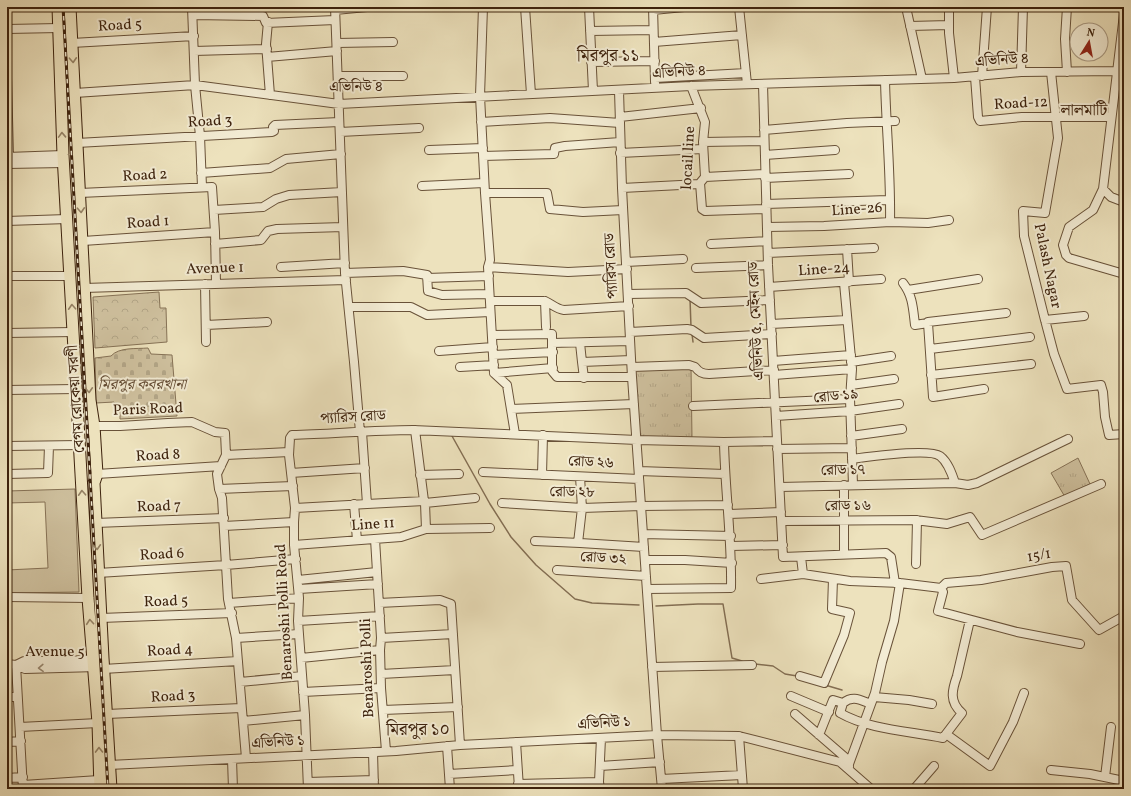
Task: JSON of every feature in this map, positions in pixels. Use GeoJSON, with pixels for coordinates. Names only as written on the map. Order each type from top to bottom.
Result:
{"type":"FeatureCollection","features":[{"type":"Feature","properties":{"kind":"main road","name":"বেগম রোকেয়া সরণী"},"geometry":{"type":"LineString","coordinates":[[58,7],[63,159],[88,598],[106,714],[111,789]]}},
{"type":"Feature","properties":{"kind":"main road","name":"বেগম রোকেয়া সরণী"},"geometry":{"type":"LineString","coordinates":[[70,7],[90,400],[94,426],[97,474],[94,483],[101,618],[98,663],[99,785]]}},
{"type":"Feature","properties":{"kind":"street"},"geometry":{"type":"LineString","coordinates":[[367,7],[335,8],[345,262],[365,468],[367,504]]}},
{"type":"Feature","properties":{"kind":"street"},"geometry":{"type":"LineString","coordinates":[[483,7],[480,96],[494,369],[507,385],[515,434]]}},
{"type":"Feature","properties":{"kind":"street"},"geometry":{"type":"LineString","coordinates":[[525,7],[531,94]]}},
{"type":"Feature","properties":{"kind":"street"},"geometry":{"type":"LineString","coordinates":[[589,7],[593,91]]}},
{"type":"Feature","properties":{"kind":"street"},"geometry":{"type":"LineString","coordinates":[[656,89],[653,8],[684,7]]}},
{"type":"Feature","properties":{"kind":"street"},"geometry":{"type":"LineString","coordinates":[[740,7],[747,84]]}},
{"type":"Feature","properties":{"kind":"street"},"geometry":{"type":"LineString","coordinates":[[906,7],[922,79]]}},
{"type":"Feature","properties":{"kind":"street"},"geometry":{"type":"LineString","coordinates":[[949,7],[949,25],[954,78]]}},
{"type":"Feature","properties":{"kind":"street"},"geometry":{"type":"LineString","coordinates":[[978,76],[987,7]]}},
{"type":"Feature","properties":{"kind":"street"},"geometry":{"type":"LineString","coordinates":[[1021,72],[1024,7]]}},
{"type":"Feature","properties":{"kind":"street"},"geometry":{"type":"LineString","coordinates":[[1067,7],[1065,39],[1068,72]]}},
{"type":"Feature","properties":{"kind":"street"},"geometry":{"type":"LineString","coordinates":[[202,187],[200,136],[195,85],[193,11],[263,16],[265,22],[335,20]]}},
{"type":"Feature","properties":{"kind":"street"},"geometry":{"type":"LineString","coordinates":[[1124,14],[1122,50],[1117,71],[1103,189],[1093,210],[1069,227],[1063,245],[1066,255],[1069,258],[1124,274]]}},
{"type":"Feature","properties":{"kind":"street"},"geometry":{"type":"LineString","coordinates":[[268,22],[267,53],[270,95]]}},
{"type":"Feature","properties":{"kind":"street"},"geometry":{"type":"LineString","coordinates":[[910,26],[949,25]]}},
{"type":"Feature","properties":{"kind":"street"},"geometry":{"type":"LineString","coordinates":[[7,29],[59,28]]}},
{"type":"Feature","properties":{"kind":"street"},"geometry":{"type":"LineString","coordinates":[[590,31],[653,30]]}},
{"type":"Feature","properties":{"kind":"street"},"geometry":{"type":"LineString","coordinates":[[654,42],[742,35]]}},
{"type":"Feature","properties":{"kind":"street","name":"Road 5"},"geometry":{"type":"LineString","coordinates":[[72,43],[194,36]]}},
{"type":"Feature","properties":{"kind":"street"},"geometry":{"type":"LineString","coordinates":[[194,51],[267,53],[393,42]]}},
{"type":"Feature","properties":{"kind":"street"},"geometry":{"type":"LineString","coordinates":[[591,62],[655,61]]}},
{"type":"Feature","properties":{"kind":"street","name":"এভিনিউ ৪"},"geometry":{"type":"LineString","coordinates":[[75,93],[195,85],[339,104],[480,96],[618,91],[691,86],[954,78],[1021,72],[1117,71]]}},
{"type":"Feature","properties":{"kind":"street","name":"Palash Nagar"},"geometry":{"type":"LineString","coordinates":[[1051,72],[1058,138],[1045,213],[1023,211],[1024,236],[1054,354],[1067,389],[1101,385],[1109,435],[1124,434]]}},
{"type":"Feature","properties":{"kind":"street"},"geometry":{"type":"LineString","coordinates":[[655,78],[746,73]]}},
{"type":"Feature","properties":{"kind":"street"},"geometry":{"type":"LineString","coordinates":[[338,76],[403,76]]}},
{"type":"Feature","properties":{"kind":"street","name":"Road-12"},"geometry":{"type":"LineString","coordinates":[[978,76],[978,116],[980,121],[1022,117],[1108,117]]}},
{"type":"Feature","properties":{"kind":"street"},"geometry":{"type":"LineString","coordinates":[[7,78],[8,160],[63,159]]}},
{"type":"Feature","properties":{"kind":"street"},"geometry":{"type":"LineString","coordinates":[[885,80],[891,200],[890,222]]}},
{"type":"Feature","properties":{"kind":"street","name":"এভিনিউ ৫, মেইন রোড"},"geometry":{"type":"LineString","coordinates":[[763,84],[768,265],[783,557],[801,557]]}},
{"type":"Feature","properties":{"kind":"street","name":"locail line"},"geometry":{"type":"LineString","coordinates":[[691,86],[701,108],[705,122],[703,146],[704,176],[700,184],[703,210],[766,206]]}},
{"type":"Feature","properties":{"kind":"street","name":"প্যারিস রোড"},"geometry":{"type":"LineString","coordinates":[[618,91],[632,377],[662,789]]}},
{"type":"Feature","properties":{"kind":"street"},"geometry":{"type":"LineString","coordinates":[[481,122],[550,118],[620,120],[701,108]]}},
{"type":"Feature","properties":{"kind":"street"},"geometry":{"type":"LineString","coordinates":[[764,130],[847,123],[895,121]]}},
{"type":"Feature","properties":{"kind":"street","name":"Road 3"},"geometry":{"type":"LineString","coordinates":[[77,143],[273,132],[273,127],[275,125],[339,122]]}},
{"type":"Feature","properties":{"kind":"street"},"geometry":{"type":"LineString","coordinates":[[340,132],[419,128]]}},
{"type":"Feature","properties":{"kind":"street"},"geometry":{"type":"LineString","coordinates":[[620,153],[764,141]]}},
{"type":"Feature","properties":{"kind":"street"},"geometry":{"type":"LineString","coordinates":[[429,150],[554,154],[554,148],[564,146],[620,142]]}},
{"type":"Feature","properties":{"kind":"street"},"geometry":{"type":"LineString","coordinates":[[765,155],[835,150]]}},
{"type":"Feature","properties":{"kind":"street"},"geometry":{"type":"LineString","coordinates":[[201,173],[270,168],[286,158],[340,154]]}},
{"type":"Feature","properties":{"kind":"street"},"geometry":{"type":"LineString","coordinates":[[704,176],[849,174]]}},
{"type":"Feature","properties":{"kind":"street"},"geometry":{"type":"LineString","coordinates":[[422,186],[484,184]]}},
{"type":"Feature","properties":{"kind":"street"},"geometry":{"type":"LineString","coordinates":[[622,188],[700,184]]}},
{"type":"Feature","properties":{"kind":"street","name":"Road 2"},"geometry":{"type":"LineString","coordinates":[[80,193],[212,187],[214,210]]}},
{"type":"Feature","properties":{"kind":"street"},"geometry":{"type":"LineString","coordinates":[[1103,189],[1111,197],[1124,202]]}},
{"type":"Feature","properties":{"kind":"street"},"geometry":{"type":"LineString","coordinates":[[216,283],[214,210],[263,207],[288,194],[342,192]]}},
{"type":"Feature","properties":{"kind":"street"},"geometry":{"type":"LineString","coordinates":[[485,193],[547,193],[550,209],[583,212],[623,210]]}},
{"type":"Feature","properties":{"kind":"street"},"geometry":{"type":"LineString","coordinates":[[766,206],[888,200]]}},
{"type":"Feature","properties":{"kind":"street"},"geometry":{"type":"LineString","coordinates":[[7,221],[67,219]]}},
{"type":"Feature","properties":{"kind":"street","name":"Line-26"},"geometry":{"type":"LineString","coordinates":[[767,227],[949,220]]}},
{"type":"Feature","properties":{"kind":"street"},"geometry":{"type":"LineString","coordinates":[[215,244],[261,240],[268,231],[277,229],[343,227]]}},
{"type":"Feature","properties":{"kind":"street","name":"Road 1"},"geometry":{"type":"LineString","coordinates":[[82,241],[215,232]]}},
{"type":"Feature","properties":{"kind":"street"},"geometry":{"type":"LineString","coordinates":[[711,244],[767,241]]}},
{"type":"Feature","properties":{"kind":"street"},"geometry":{"type":"LineString","coordinates":[[768,252],[874,248]]}},
{"type":"Feature","properties":{"kind":"street"},"geometry":{"type":"LineString","coordinates":[[847,249],[846,283],[847,320],[851,362],[850,411],[853,485]]}},
{"type":"Feature","properties":{"kind":"street"},"geometry":{"type":"LineString","coordinates":[[489,263],[568,272],[683,259]]}},
{"type":"Feature","properties":{"kind":"street"},"geometry":{"type":"LineString","coordinates":[[281,267],[345,262]]}},
{"type":"Feature","properties":{"kind":"street"},"geometry":{"type":"LineString","coordinates":[[696,268],[768,265]]}},
{"type":"Feature","properties":{"kind":"street","name":"Avenue 1"},"geometry":{"type":"LineString","coordinates":[[84,288],[205,284],[346,276],[403,270],[427,275],[427,278]]}},
{"type":"Feature","properties":{"kind":"street"},"geometry":{"type":"LineString","coordinates":[[7,276],[70,276]]}},
{"type":"Feature","properties":{"kind":"street"},"geometry":{"type":"LineString","coordinates":[[489,276],[427,278],[428,291],[442,295],[545,301],[551,303],[556,308],[564,310],[629,306]]}},
{"type":"Feature","properties":{"kind":"street","name":"Line-24"},"geometry":{"type":"LineString","coordinates":[[769,287],[846,283],[881,279]]}},
{"type":"Feature","properties":{"kind":"street"},"geometry":{"type":"LineString","coordinates":[[978,280],[906,286],[912,300],[915,324],[1006,313]]}},
{"type":"Feature","properties":{"kind":"street"},"geometry":{"type":"LineString","coordinates":[[205,284],[206,342]]}},
{"type":"Feature","properties":{"kind":"street"},"geometry":{"type":"LineString","coordinates":[[628,294],[686,293],[701,303],[770,300]]}},
{"type":"Feature","properties":{"kind":"street"},"geometry":{"type":"LineString","coordinates":[[545,301],[546,328]]}},
{"type":"Feature","properties":{"kind":"street"},"geometry":{"type":"LineString","coordinates":[[349,307],[411,307],[427,315],[490,312]]}},
{"type":"Feature","properties":{"kind":"street"},"geometry":{"type":"LineString","coordinates":[[1045,320],[1084,316]]}},
{"type":"Feature","properties":{"kind":"street"},"geometry":{"type":"LineString","coordinates":[[771,324],[847,320]]}},
{"type":"Feature","properties":{"kind":"street"},"geometry":{"type":"LineString","coordinates":[[206,325],[267,322]]}},
{"type":"Feature","properties":{"kind":"street"},"geometry":{"type":"LineString","coordinates":[[928,323],[933,397],[984,389]]}},
{"type":"Feature","properties":{"kind":"street"},"geometry":{"type":"LineString","coordinates":[[630,332],[687,329],[692,330],[704,338],[772,334]]}},
{"type":"Feature","properties":{"kind":"street"},"geometry":{"type":"LineString","coordinates":[[7,333],[73,332]]}},
{"type":"Feature","properties":{"kind":"street"},"geometry":{"type":"LineString","coordinates":[[492,335],[552,334],[552,371],[557,377],[632,377]]}},
{"type":"Feature","properties":{"kind":"street"},"geometry":{"type":"LineString","coordinates":[[930,349],[1030,337]]}},
{"type":"Feature","properties":{"kind":"street"},"geometry":{"type":"LineString","coordinates":[[439,351],[493,351],[552,348],[580,343],[630,341]]}},
{"type":"Feature","properties":{"kind":"street"},"geometry":{"type":"LineString","coordinates":[[580,343],[584,378]]}},
{"type":"Feature","properties":{"kind":"street"},"geometry":{"type":"LineString","coordinates":[[582,362],[689,365],[695,367],[703,374],[774,373],[891,356]]}},
{"type":"Feature","properties":{"kind":"street"},"geometry":{"type":"LineString","coordinates":[[773,361],[851,362]]}},
{"type":"Feature","properties":{"kind":"street"},"geometry":{"type":"LineString","coordinates":[[931,375],[1031,364]]}},
{"type":"Feature","properties":{"kind":"street"},"geometry":{"type":"LineString","coordinates":[[460,367],[494,369],[552,368]]}},
{"type":"Feature","properties":{"kind":"street"},"geometry":{"type":"LineString","coordinates":[[851,385],[894,379]]}},
{"type":"Feature","properties":{"kind":"street"},"geometry":{"type":"LineString","coordinates":[[7,390],[75,389]]}},
{"type":"Feature","properties":{"kind":"street"},"geometry":{"type":"LineString","coordinates":[[693,406],[850,399]]}},
{"type":"Feature","properties":{"kind":"street"},"geometry":{"type":"LineString","coordinates":[[511,409],[634,404]]}},
{"type":"Feature","properties":{"kind":"street","name":"রোড ১৯"},"geometry":{"type":"LineString","coordinates":[[776,416],[850,411],[899,404]]}},
{"type":"Feature","properties":{"kind":"street","name":"Paris Road"},"geometry":{"type":"LineString","coordinates":[[94,426],[192,422],[215,432],[225,433],[226,455]]}},
{"type":"Feature","properties":{"kind":"street"},"geometry":{"type":"LineString","coordinates":[[851,436],[902,429]]}},
{"type":"Feature","properties":{"kind":"street"},"geometry":{"type":"LineString","coordinates":[[415,430],[426,529]]}},
{"type":"Feature","properties":{"kind":"street","name":"প্যারিস রোড"},"geometry":{"type":"LineString","coordinates":[[292,435],[415,430],[637,440],[724,442],[777,441]]}},
{"type":"Feature","properties":{"kind":"street","name":"Benaroshi Polli Road"},"geometry":{"type":"LineString","coordinates":[[292,435],[290,438],[289,452],[295,508],[294,545],[299,593],[298,621],[305,715],[308,785]]}},
{"type":"Feature","properties":{"kind":"street"},"geometry":{"type":"LineString","coordinates":[[542,475],[543,435]]}},
{"type":"Feature","properties":{"kind":"street","name":"রোড ১৭"},"geometry":{"type":"LineString","coordinates":[[780,487],[955,483],[968,485],[977,483],[1068,439]]}},
{"type":"Feature","properties":{"kind":"street"},"geometry":{"type":"LineString","coordinates":[[647,588],[731,588],[731,536],[725,474],[724,442]]}},
{"type":"Feature","properties":{"kind":"street"},"geometry":{"type":"LineString","coordinates":[[7,446],[79,445]]}},
{"type":"Feature","properties":{"kind":"street"},"geometry":{"type":"LineString","coordinates":[[7,474],[48,473],[49,446]]}},
{"type":"Feature","properties":{"kind":"street"},"geometry":{"type":"LineString","coordinates":[[778,449],[852,448]]}},
{"type":"Feature","properties":{"kind":"street"},"geometry":{"type":"LineString","coordinates":[[246,758],[236,638],[229,603],[222,498],[217,474],[226,455],[289,452]]}},
{"type":"Feature","properties":{"kind":"street"},"geometry":{"type":"LineString","coordinates":[[852,459],[907,453],[936,454],[946,462],[955,483]]}},
{"type":"Feature","properties":{"kind":"street","name":"Road 8"},"geometry":{"type":"LineString","coordinates":[[97,474],[221,466]]}},
{"type":"Feature","properties":{"kind":"street"},"geometry":{"type":"LineString","coordinates":[[291,473],[365,468]]}},
{"type":"Feature","properties":{"kind":"street"},"geometry":{"type":"LineString","coordinates":[[639,471],[725,474]]}},
{"type":"Feature","properties":{"kind":"street","name":"রোড ২৬"},"geometry":{"type":"LineString","coordinates":[[483,472],[639,480]]}},
{"type":"Feature","properties":{"kind":"street"},"geometry":{"type":"LineString","coordinates":[[420,475],[459,474]]}},
{"type":"Feature","properties":{"kind":"street"},"geometry":{"type":"LineString","coordinates":[[578,543],[582,508],[580,477]]}},
{"type":"Feature","properties":{"kind":"street","name":"রোড ১৬"},"geometry":{"type":"LineString","coordinates":[[782,521],[916,520],[947,524],[971,517],[981,534],[984,535],[1101,484]]}},
{"type":"Feature","properties":{"kind":"street"},"geometry":{"type":"LineString","coordinates":[[844,485],[844,554]]}},
{"type":"Feature","properties":{"kind":"street"},"geometry":{"type":"LineString","coordinates":[[219,489],[293,486]]}},
{"type":"Feature","properties":{"kind":"street"},"geometry":{"type":"LineString","coordinates":[[295,508],[475,498]]}},
{"type":"Feature","properties":{"kind":"street","name":"রোড ২৮"},"geometry":{"type":"LineString","coordinates":[[502,503],[582,508],[728,505]]}},
{"type":"Feature","properties":{"kind":"street"},"geometry":{"type":"LineString","coordinates":[[354,504],[357,540]]}},
{"type":"Feature","properties":{"kind":"street"},"geometry":{"type":"LineString","coordinates":[[729,514],[781,512]]}},
{"type":"Feature","properties":{"kind":"street"},"geometry":{"type":"LineString","coordinates":[[916,520],[916,564]]}},
{"type":"Feature","properties":{"kind":"street","name":"Road 7"},"geometry":{"type":"LineString","coordinates":[[96,523],[294,522]]}},
{"type":"Feature","properties":{"kind":"street","name":"Line 11"},"geometry":{"type":"LineString","coordinates":[[294,545],[401,538],[426,529],[490,528]]}},
{"type":"Feature","properties":{"kind":"street"},"geometry":{"type":"LineString","coordinates":[[643,534],[731,536]]}},
{"type":"Feature","properties":{"kind":"street","name":"Benaroshi Polli"},"geometry":{"type":"LineString","coordinates":[[375,539],[381,638],[381,688],[386,751]]}},
{"type":"Feature","properties":{"kind":"street"},"geometry":{"type":"LineString","coordinates":[[535,541],[644,547]]}},
{"type":"Feature","properties":{"kind":"street"},"geometry":{"type":"LineString","coordinates":[[731,546],[783,545]]}},
{"type":"Feature","properties":{"kind":"street"},"geometry":{"type":"LineString","coordinates":[[803,574],[801,557],[886,553],[891,557],[898,583],[894,621],[873,700],[849,766]]}},
{"type":"Feature","properties":{"kind":"street","name":"Road 6"},"geometry":{"type":"LineString","coordinates":[[98,572],[226,566],[296,559]]}},
{"type":"Feature","properties":{"kind":"street"},"geometry":{"type":"LineString","coordinates":[[645,560],[732,562]]}},
{"type":"Feature","properties":{"kind":"street","name":"15/1"},"geometry":{"type":"LineString","coordinates":[[761,579],[803,574],[833,579],[898,583],[941,588],[946,583],[981,580],[1052,567],[1066,566],[1072,600],[1099,630],[1124,616]]}},
{"type":"Feature","properties":{"kind":"street","name":"রোড ৩২"},"geometry":{"type":"LineString","coordinates":[[557,570],[646,576]]}},
{"type":"Feature","properties":{"kind":"street"},"geometry":{"type":"LineString","coordinates":[[298,580],[377,572]]}},
{"type":"Feature","properties":{"kind":"street"},"geometry":{"type":"LineString","coordinates":[[800,676],[824,683],[844,635],[850,613],[832,608],[833,579]]}},
{"type":"Feature","properties":{"kind":"street"},"geometry":{"type":"LineString","coordinates":[[229,603],[378,584]]}},
{"type":"Feature","properties":{"kind":"street"},"geometry":{"type":"LineString","coordinates":[[941,588],[943,592],[938,611],[1017,632],[1080,644]]}},
{"type":"Feature","properties":{"kind":"street"},"geometry":{"type":"LineString","coordinates":[[7,598],[88,598]]}},
{"type":"Feature","properties":{"kind":"street"},"geometry":{"type":"LineString","coordinates":[[379,603],[440,600],[451,604],[460,745]]}},
{"type":"Feature","properties":{"kind":"street","name":"Road 5"},"geometry":{"type":"LineString","coordinates":[[101,618],[232,613]]}},
{"type":"Feature","properties":{"kind":"street"},"geometry":{"type":"LineString","coordinates":[[298,621],[380,616]]}},
{"type":"Feature","properties":{"kind":"street"},"geometry":{"type":"LineString","coordinates":[[932,704],[909,700],[849,698],[843,703],[840,712],[847,717],[865,722],[943,738],[962,713],[956,708],[952,699],[954,683],[959,670],[970,620]]}},
{"type":"Feature","properties":{"kind":"street"},"geometry":{"type":"LineString","coordinates":[[236,638],[300,634]]}},
{"type":"Feature","properties":{"kind":"street"},"geometry":{"type":"LineString","coordinates":[[381,638],[453,634]]}},
{"type":"Feature","properties":{"kind":"street"},"geometry":{"type":"LineString","coordinates":[[301,658],[380,650]]}},
{"type":"Feature","properties":{"kind":"street","name":"Avenue 5"},"geometry":{"type":"LineString","coordinates":[[11,665],[24,661],[98,663]]}},
{"type":"Feature","properties":{"kind":"street","name":"Road 4"},"geometry":{"type":"LineString","coordinates":[[98,663],[238,661]]}},
{"type":"Feature","properties":{"kind":"street","name":"Avenue 5"},"geometry":{"type":"LineString","coordinates":[[11,665],[25,669],[98,663]]}},
{"type":"Feature","properties":{"kind":"street"},"geometry":{"type":"LineString","coordinates":[[11,665],[17,696],[23,784]]}},
{"type":"Feature","properties":{"kind":"street"},"geometry":{"type":"LineString","coordinates":[[652,667],[752,666]]}},
{"type":"Feature","properties":{"kind":"street"},"geometry":{"type":"LineString","coordinates":[[382,674],[455,670]]}},
{"type":"Feature","properties":{"kind":"street"},"geometry":{"type":"LineString","coordinates":[[240,682],[302,676]]}},
{"type":"Feature","properties":{"kind":"street"},"geometry":{"type":"LineString","coordinates":[[303,692],[381,688]]}},
{"type":"Feature","properties":{"kind":"street"},"geometry":{"type":"LineString","coordinates":[[946,734],[990,766],[1013,722],[1024,693]]}},
{"type":"Feature","properties":{"kind":"street"},"geometry":{"type":"LineString","coordinates":[[7,697],[17,696]]}},
{"type":"Feature","properties":{"kind":"street"},"geometry":{"type":"LineString","coordinates":[[791,696],[829,712]]}},
{"type":"Feature","properties":{"kind":"street"},"geometry":{"type":"LineString","coordinates":[[819,736],[833,700],[843,703]]}},
{"type":"Feature","properties":{"kind":"street"},"geometry":{"type":"LineString","coordinates":[[383,710],[458,707]]}},
{"type":"Feature","properties":{"kind":"street","name":"Road 3"},"geometry":{"type":"LineString","coordinates":[[106,714],[241,708]]}},
{"type":"Feature","properties":{"kind":"street"},"geometry":{"type":"LineString","coordinates":[[795,714],[847,759],[849,766],[871,789]]}},
{"type":"Feature","properties":{"kind":"street"},"geometry":{"type":"LineString","coordinates":[[243,721],[305,715]]}},
{"type":"Feature","properties":{"kind":"street"},"geometry":{"type":"LineString","coordinates":[[20,727],[98,723]]}},
{"type":"Feature","properties":{"kind":"street"},"geometry":{"type":"LineString","coordinates":[[1105,777],[1111,727]]}},
{"type":"Feature","properties":{"kind":"street","name":"এভিনিউ ১"},"geometry":{"type":"LineString","coordinates":[[109,765],[386,751],[448,750],[460,745],[657,735],[739,736],[840,762],[849,766]]}},
{"type":"Feature","properties":{"kind":"street"},"geometry":{"type":"LineString","coordinates":[[739,736],[743,789]]}},
{"type":"Feature","properties":{"kind":"street"},"geometry":{"type":"LineString","coordinates":[[516,742],[518,786],[600,786],[601,738]]}},
{"type":"Feature","properties":{"kind":"street"},"geometry":{"type":"LineString","coordinates":[[7,742],[20,741]]}},
{"type":"Feature","properties":{"kind":"street"},"geometry":{"type":"LineString","coordinates":[[448,750],[450,789]]}},
{"type":"Feature","properties":{"kind":"street"},"geometry":{"type":"LineString","coordinates":[[373,752],[374,789]]}},
{"type":"Feature","properties":{"kind":"street"},"geometry":{"type":"LineString","coordinates":[[232,759],[233,789]]}},
{"type":"Feature","properties":{"kind":"street"},"geometry":{"type":"LineString","coordinates":[[600,766],[660,762]]}},
{"type":"Feature","properties":{"kind":"street"},"geometry":{"type":"LineString","coordinates":[[914,789],[934,766]]}},
{"type":"Feature","properties":{"kind":"street"},"geometry":{"type":"LineString","coordinates":[[449,774],[517,770]]}},
{"type":"Feature","properties":{"kind":"street"},"geometry":{"type":"LineString","coordinates":[[1051,770],[1090,774],[1124,781]]}},
{"type":"Feature","properties":{"kind":"street"},"geometry":{"type":"LineString","coordinates":[[661,779],[742,775]]}},
{"type":"Feature","properties":{"kind":"street"},"geometry":{"type":"LineString","coordinates":[[7,778],[23,784],[99,785]]}},
{"type":"Feature","properties":{"kind":"street"},"geometry":{"type":"LineString","coordinates":[[308,785],[374,780]]}},
{"type":"Feature","properties":{"kind":"green space"},"geometry":{"type":"Polygon","coordinates":[[[159,292],[160,308],[166,308],[167,342],[95,348],[93,297],[159,292]]]}},
{"type":"Feature","properties":{"kind":"green space","name":"মিরপুর কবরখানা"},"geometry":{"type":"Polygon","coordinates":[[[148,348],[151,354],[172,355],[177,416],[120,419],[120,410],[115,410],[114,402],[96,403],[95,358],[111,356],[118,351],[123,350],[148,348]]]}},
{"type":"Feature","properties":{"kind":"green space"},"geometry":{"type":"Polygon","coordinates":[[[691,367],[692,439],[637,436],[634,371],[638,369],[691,367]]]}},
{"type":"Feature","properties":{"kind":"green space"},"geometry":{"type":"Polygon","coordinates":[[[1078,458],[1090,484],[1065,497],[1051,473],[1078,458]]]}},
{"type":"Feature","properties":{"kind":"green space"},"geometry":{"type":"Polygon","coordinates":[[[75,489],[79,592],[7,593],[7,570],[48,568],[45,502],[7,503],[7,491],[75,489]]]}},
{"type":"Feature","properties":{"kind":"waterway"},"geometry":{"type":"LineString","coordinates":[[690,299],[691,327]]}},
{"type":"Feature","properties":{"kind":"waterway"},"geometry":{"type":"LineString","coordinates":[[692,334],[693,342]]}},
{"type":"Feature","properties":{"kind":"waterway"},"geometry":{"type":"LineString","coordinates":[[452,436],[490,504],[511,537],[536,565],[575,599],[592,603],[639,605]]}},
{"type":"Feature","properties":{"kind":"waterway"},"geometry":{"type":"LineString","coordinates":[[656,606],[723,604],[732,658],[742,661]]}},
{"type":"Feature","properties":{"kind":"waterway"},"geometry":{"type":"LineString","coordinates":[[755,664],[773,666],[785,674],[797,676]]}},
{"type":"Feature","properties":{"kind":"waterway"},"geometry":{"type":"LineString","coordinates":[[825,685],[842,690]]}},
{"type":"Feature","properties":{"kind":"railway"},"geometry":{"type":"LineString","coordinates":[[63,7],[108,789]]}},
{"type":"Feature","properties":{"kind":"district","name":"মিরপুর ১১"},"geometry":{"type":"Point","coordinates":[608,56]}},
{"type":"Feature","properties":{"kind":"district","name":"লালমাটি"},"geometry":{"type":"Point","coordinates":[1084,111]}},
{"type":"Feature","properties":{"kind":"district","name":"মিরপুর ১০"},"geometry":{"type":"Point","coordinates":[418,730]}}]}
